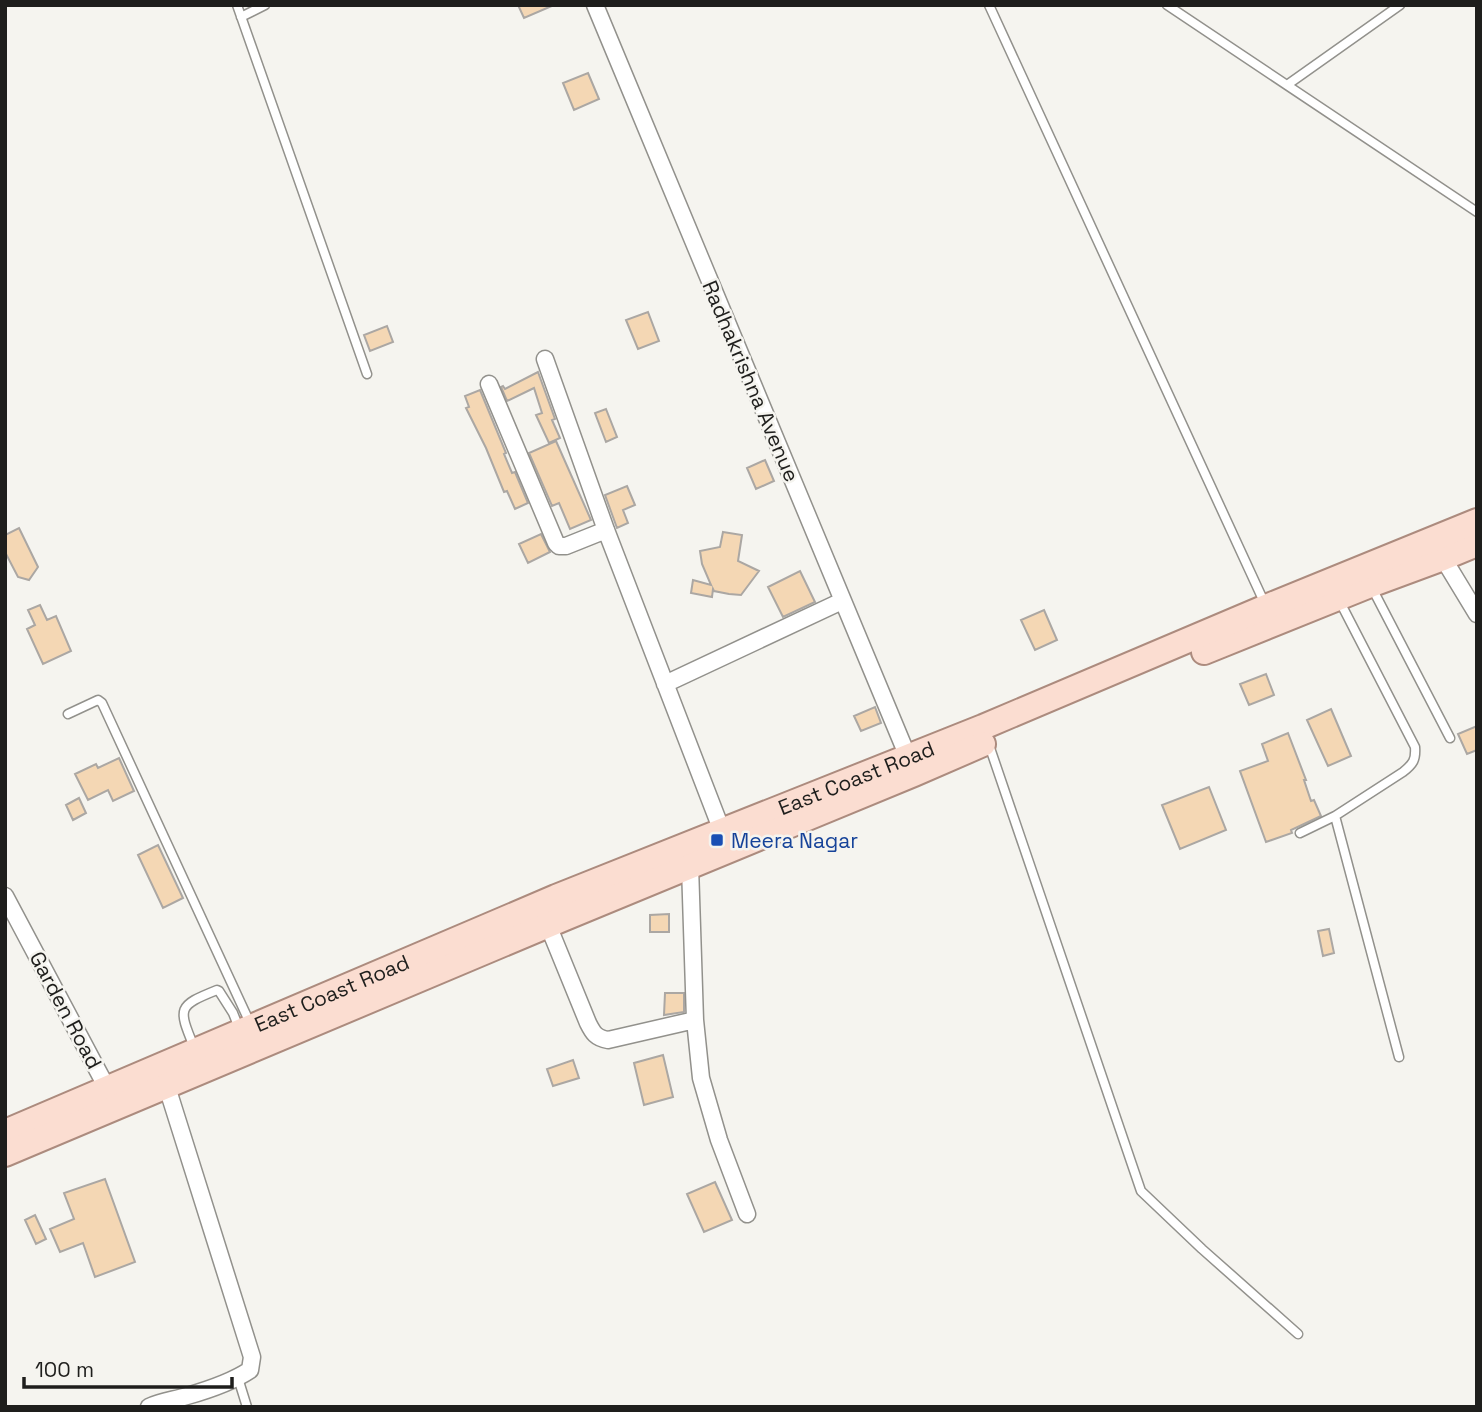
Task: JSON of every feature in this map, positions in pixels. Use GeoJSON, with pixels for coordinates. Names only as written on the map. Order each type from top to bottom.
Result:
{"type":"FeatureCollection","features":[{"type":"Feature","properties":{"kind":"main road","name":"East Coast Road"},"geometry":{"type":"LineString","coordinates":[[5,1154],[116,1106],[163,1076],[195,1050],[246,1028],[556,897],[908,757],[1477,521]]}},
{"type":"Feature","properties":{"kind":"main road","name":"East Coast Road"},"geometry":{"type":"LineString","coordinates":[[5,1132],[107,1088],[163,1076],[548,925],[1338,597],[1477,544]]}},
{"type":"Feature","properties":{"kind":"street","name":"Radhakrishna Avenue"},"geometry":{"type":"LineString","coordinates":[[594,5],[908,757]]}},
{"type":"Feature","properties":{"kind":"street"},"geometry":{"type":"LineString","coordinates":[[545,359],[606,530],[722,831]]}},
{"type":"Feature","properties":{"kind":"street"},"geometry":{"type":"LineString","coordinates":[[489,384],[556,543],[562,547],[566,546],[606,530]]}},
{"type":"Feature","properties":{"kind":"street"},"geometry":{"type":"LineString","coordinates":[[1443,558],[1477,614]]}},
{"type":"Feature","properties":{"kind":"street"},"geometry":{"type":"LineString","coordinates":[[665,684],[842,601]]}},
{"type":"Feature","properties":{"kind":"street"},"geometry":{"type":"LineString","coordinates":[[690,866],[695,1020],[701,1078],[719,1140],[747,1214]]}},
{"type":"Feature","properties":{"kind":"street","name":"Garden Road"},"geometry":{"type":"LineString","coordinates":[[5,896],[107,1088]]}},
{"type":"Feature","properties":{"kind":"street"},"geometry":{"type":"LineString","coordinates":[[548,925],[588,1023],[600,1039],[608,1040],[695,1020]]}},
{"type":"Feature","properties":{"kind":"street"},"geometry":{"type":"LineString","coordinates":[[149,1407],[238,1378],[250,1370],[252,1357],[163,1076]]}},
{"type":"Feature","properties":{"kind":"lane"},"geometry":{"type":"LineString","coordinates":[[237,5],[367,374]]}},
{"type":"Feature","properties":{"kind":"lane"},"geometry":{"type":"LineString","coordinates":[[241,17],[265,5]]}},
{"type":"Feature","properties":{"kind":"lane"},"geometry":{"type":"LineString","coordinates":[[989,5],[1266,607]]}},
{"type":"Feature","properties":{"kind":"lane"},"geometry":{"type":"LineString","coordinates":[[1167,5],[1477,212]]}},
{"type":"Feature","properties":{"kind":"lane"},"geometry":{"type":"LineString","coordinates":[[1287,85],[1400,5]]}},
{"type":"Feature","properties":{"kind":"lane"},"geometry":{"type":"LineString","coordinates":[[1370,585],[1450,738]]}},
{"type":"Feature","properties":{"kind":"lane"},"geometry":{"type":"LineString","coordinates":[[1300,833],[1335,817],[1404,772],[1412,765],[1416,756],[1415,747],[1338,597]]}},
{"type":"Feature","properties":{"kind":"lane"},"geometry":{"type":"LineString","coordinates":[[68,714],[98,700],[102,703],[246,1028]]}},
{"type":"Feature","properties":{"kind":"lane"},"geometry":{"type":"LineString","coordinates":[[988,742],[1141,1191],[1298,1334]]}},
{"type":"Feature","properties":{"kind":"lane"},"geometry":{"type":"LineString","coordinates":[[1335,817],[1399,1057]]}},
{"type":"Feature","properties":{"kind":"lane"},"geometry":{"type":"LineString","coordinates":[[195,1050],[183,1011],[186,1006],[217,990],[246,1028]]}},
{"type":"Feature","properties":{"kind":"lane"},"geometry":{"type":"LineString","coordinates":[[238,1378],[247,1407]]}},
{"type":"Feature","properties":{"kind":"building"},"geometry":{"type":"Polygon","coordinates":[[[518,5],[554,5],[524,18],[518,5]]]}},
{"type":"Feature","properties":{"kind":"building"},"geometry":{"type":"Polygon","coordinates":[[[588,73],[599,99],[574,110],[563,83],[588,73]]]}},
{"type":"Feature","properties":{"kind":"building"},"geometry":{"type":"Polygon","coordinates":[[[648,312],[659,341],[638,349],[626,320],[648,312]]]}},
{"type":"Feature","properties":{"kind":"building"},"geometry":{"type":"Polygon","coordinates":[[[387,326],[393,342],[370,351],[364,335],[387,326]]]}},
{"type":"Feature","properties":{"kind":"building"},"geometry":{"type":"Polygon","coordinates":[[[538,372],[560,438],[549,443],[536,415],[542,413],[534,388],[507,401],[501,387],[505,389],[538,372]]]}},
{"type":"Feature","properties":{"kind":"building"},"geometry":{"type":"Polygon","coordinates":[[[480,390],[512,473],[515,472],[528,503],[515,509],[507,491],[504,492],[466,408],[469,407],[465,396],[480,390]]]}},
{"type":"Feature","properties":{"kind":"building"},"geometry":{"type":"Polygon","coordinates":[[[606,409],[617,437],[606,442],[595,413],[606,409]]]}},
{"type":"Feature","properties":{"kind":"building"},"geometry":{"type":"Polygon","coordinates":[[[556,441],[591,520],[570,529],[559,503],[552,506],[529,453],[556,441]]]}},
{"type":"Feature","properties":{"kind":"building"},"geometry":{"type":"Polygon","coordinates":[[[765,460],[774,481],[756,489],[747,468],[765,460]]]}},
{"type":"Feature","properties":{"kind":"building"},"geometry":{"type":"Polygon","coordinates":[[[627,486],[635,505],[623,510],[628,523],[617,528],[605,495],[627,486]]]}},
{"type":"Feature","properties":{"kind":"building"},"geometry":{"type":"Polygon","coordinates":[[[19,528],[38,567],[29,580],[18,577],[5,552],[5,535],[19,528]]]}},
{"type":"Feature","properties":{"kind":"building"},"geometry":{"type":"Polygon","coordinates":[[[723,532],[742,535],[738,561],[759,571],[741,595],[713,589],[712,597],[691,593],[693,580],[711,585],[700,551],[720,547],[723,532]]]}},
{"type":"Feature","properties":{"kind":"building"},"geometry":{"type":"Polygon","coordinates":[[[541,534],[550,552],[528,563],[519,544],[541,534]]]}},
{"type":"Feature","properties":{"kind":"building"},"geometry":{"type":"Polygon","coordinates":[[[800,571],[815,602],[783,617],[768,587],[800,571]]]}},
{"type":"Feature","properties":{"kind":"building"},"geometry":{"type":"Polygon","coordinates":[[[40,605],[47,620],[56,616],[71,651],[43,664],[27,629],[35,625],[28,610],[40,605]]]}},
{"type":"Feature","properties":{"kind":"building"},"geometry":{"type":"Polygon","coordinates":[[[1044,610],[1057,640],[1035,650],[1021,620],[1044,610]]]}},
{"type":"Feature","properties":{"kind":"building"},"geometry":{"type":"Polygon","coordinates":[[[1266,674],[1274,695],[1249,705],[1240,684],[1266,674]]]}},
{"type":"Feature","properties":{"kind":"building"},"geometry":{"type":"Polygon","coordinates":[[[875,707],[881,723],[861,731],[854,716],[875,707]]]}},
{"type":"Feature","properties":{"kind":"building"},"geometry":{"type":"Polygon","coordinates":[[[1331,709],[1351,756],[1328,766],[1307,720],[1331,709]]]}},
{"type":"Feature","properties":{"kind":"building"},"geometry":{"type":"Polygon","coordinates":[[[1477,726],[1477,750],[1467,754],[1458,734],[1477,726]]]}},
{"type":"Feature","properties":{"kind":"building"},"geometry":{"type":"Polygon","coordinates":[[[1288,733],[1311,801],[1314,800],[1321,816],[1291,830],[1292,833],[1266,842],[1240,771],[1268,761],[1262,744],[1288,733]]]}},
{"type":"Feature","properties":{"kind":"building"},"geometry":{"type":"Polygon","coordinates":[[[119,758],[134,791],[113,801],[108,790],[88,800],[75,774],[96,764],[98,768],[119,758]]]}},
{"type":"Feature","properties":{"kind":"building"},"geometry":{"type":"Polygon","coordinates":[[[1209,787],[1226,830],[1180,849],[1162,805],[1209,787]]]}},
{"type":"Feature","properties":{"kind":"building"},"geometry":{"type":"Polygon","coordinates":[[[79,798],[86,813],[73,820],[66,805],[79,798]]]}},
{"type":"Feature","properties":{"kind":"building"},"geometry":{"type":"Polygon","coordinates":[[[158,845],[183,898],[163,908],[138,855],[158,845]]]}},
{"type":"Feature","properties":{"kind":"building"},"geometry":{"type":"Polygon","coordinates":[[[669,914],[669,932],[650,932],[650,915],[669,914]]]}},
{"type":"Feature","properties":{"kind":"building"},"geometry":{"type":"Polygon","coordinates":[[[1329,929],[1334,953],[1323,956],[1318,931],[1329,929]]]}},
{"type":"Feature","properties":{"kind":"building"},"geometry":{"type":"Polygon","coordinates":[[[665,993],[684,993],[684,1012],[664,1015],[665,993]]]}},
{"type":"Feature","properties":{"kind":"building"},"geometry":{"type":"Polygon","coordinates":[[[663,1055],[673,1097],[644,1105],[634,1063],[663,1055]]]}},
{"type":"Feature","properties":{"kind":"building"},"geometry":{"type":"Polygon","coordinates":[[[573,1060],[579,1078],[553,1086],[547,1069],[573,1060]]]}},
{"type":"Feature","properties":{"kind":"building"},"geometry":{"type":"Polygon","coordinates":[[[105,1179],[135,1262],[95,1277],[83,1243],[60,1252],[50,1229],[74,1219],[64,1193],[105,1179]]]}},
{"type":"Feature","properties":{"kind":"building"},"geometry":{"type":"Polygon","coordinates":[[[715,1182],[732,1220],[704,1232],[687,1194],[715,1182]]]}},
{"type":"Feature","properties":{"kind":"building"},"geometry":{"type":"Polygon","coordinates":[[[35,1215],[46,1239],[36,1244],[25,1220],[35,1215]]]}},
{"type":"Feature","properties":{"kind":"place","name":"Meera Nagar"},"geometry":{"type":"Point","coordinates":[717,840]}}]}
